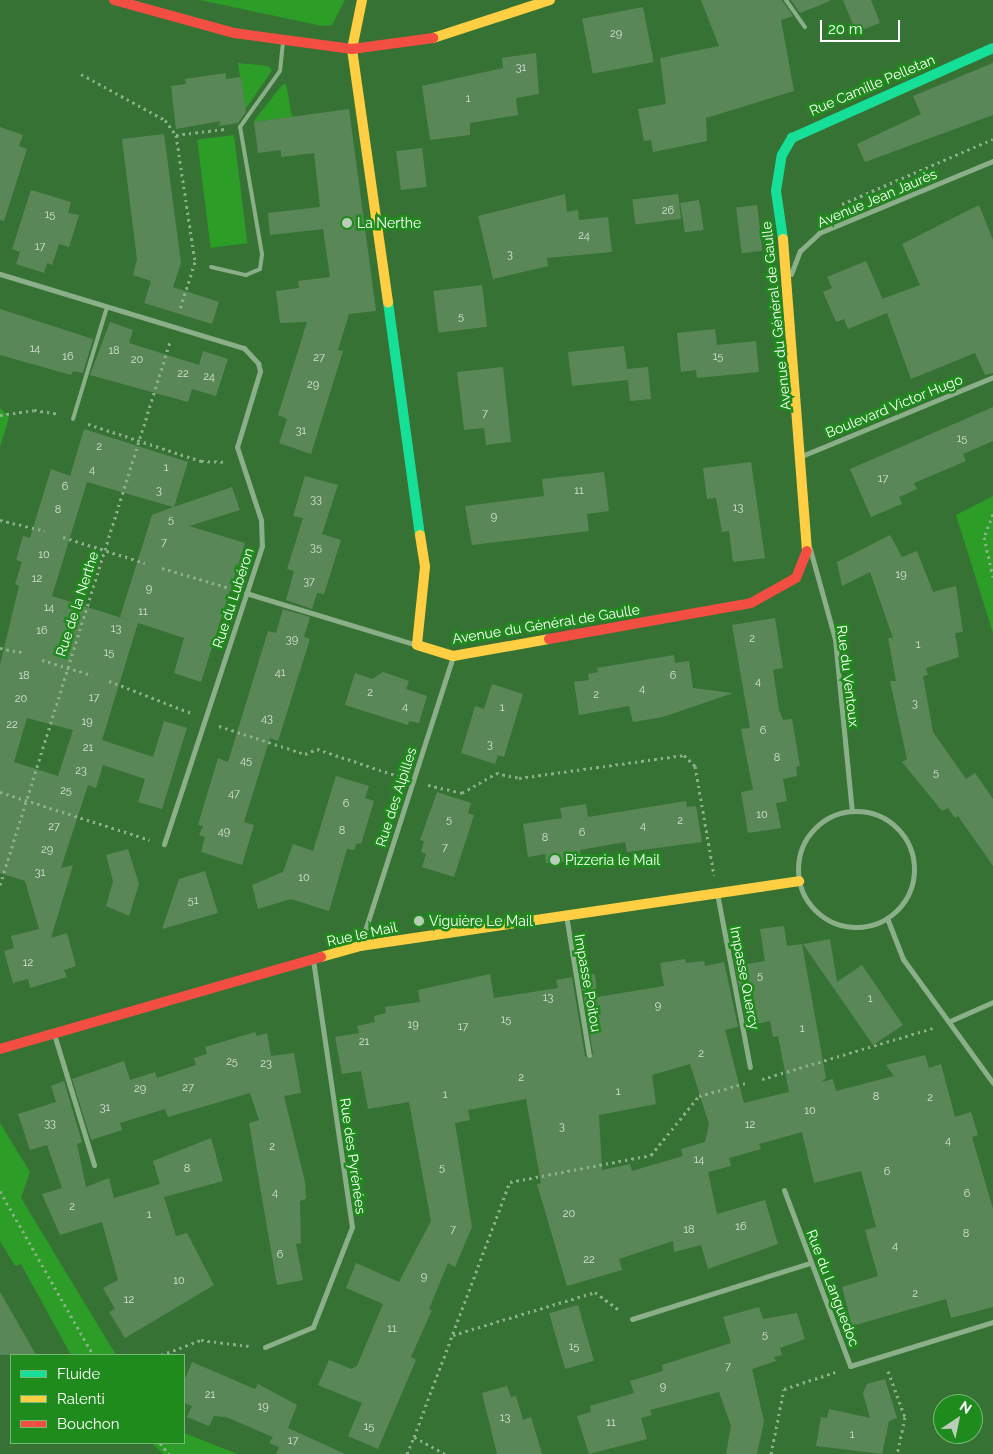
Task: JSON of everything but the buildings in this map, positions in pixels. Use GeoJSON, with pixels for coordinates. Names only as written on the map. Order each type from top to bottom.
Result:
{"type":"FeatureCollection","features":[{"type":"Feature","properties":{"kind":"street"},"geometry":{"type":"LineString","coordinates":[[114,0],[283,42],[352,49],[446,36],[550,0]]}},
{"type":"Feature","properties":{"kind":"street"},"geometry":{"type":"LineString","coordinates":[[246,593],[417,645],[424,566],[352,49],[362,0]]}},
{"type":"Feature","properties":{"kind":"street","name":"Rue Camille Pelletan"},"geometry":{"type":"LineString","coordinates":[[792,138],[993,48]]}},
{"type":"Feature","properties":{"kind":"street","name":"Avenue du Général de Gaulle"},"geometry":{"type":"LineString","coordinates":[[417,645],[453,656],[751,603],[796,578],[810,546],[790,278],[776,191],[782,155],[792,138]]}},
{"type":"Feature","properties":{"kind":"street","name":"Avenue Jean Jaurès"},"geometry":{"type":"LineString","coordinates":[[790,278],[800,251],[819,233],[993,161]]}},
{"type":"Feature","properties":{"kind":"street","name":"Rue du Lubéron"},"geometry":{"type":"LineString","coordinates":[[0,274],[244,348],[258,362],[260,371],[237,448],[238,462],[263,534],[246,593],[164,844]]}},
{"type":"Feature","properties":{"kind":"street","name":"Boulevard Victor Hugo"},"geometry":{"type":"LineString","coordinates":[[804,455],[993,378]]}},
{"type":"Feature","properties":{"kind":"street","name":"Rue du Ventoux"},"geometry":{"type":"LineString","coordinates":[[810,546],[835,639],[852,811]]}},
{"type":"Feature","properties":{"kind":"street","name":"Rue des Alpilles"},"geometry":{"type":"LineString","coordinates":[[360,946],[453,656]]}},
{"type":"Feature","properties":{"kind":"street"},"geometry":{"type":"LineString","coordinates":[[852,811],[888,820],[912,852],[911,888],[887,918],[862,927],[837,924],[819,914],[799,881],[804,842],[817,826],[852,811]]}},
{"type":"Feature","properties":{"kind":"street","name":"Rue le Mail"},"geometry":{"type":"LineString","coordinates":[[0,1049],[360,946],[799,881]]}},
{"type":"Feature","properties":{"kind":"street","name":"Impasse Quercy"},"geometry":{"type":"LineString","coordinates":[[717,893],[750,1067]]}},
{"type":"Feature","properties":{"kind":"street","name":"Impasse Poitou"},"geometry":{"type":"LineString","coordinates":[[566,915],[589,1055]]}},
{"type":"Feature","properties":{"kind":"street"},"geometry":{"type":"LineString","coordinates":[[887,918],[902,959],[950,1021],[993,1083]]}},
{"type":"Feature","properties":{"kind":"street","name":"Rue des Pyrénées"},"geometry":{"type":"LineString","coordinates":[[265,1347],[313,1327],[352,1227],[313,959]]}},
{"type":"Feature","properties":{"kind":"street"},"geometry":{"type":"LineString","coordinates":[[950,1021],[993,1002]]}},
{"type":"Feature","properties":{"kind":"street"},"geometry":{"type":"LineString","coordinates":[[54,1033],[94,1165]]}},
{"type":"Feature","properties":{"kind":"street","name":"Rue du Languedoc"},"geometry":{"type":"LineString","coordinates":[[784,1190],[810,1264],[850,1366],[993,1322]]}},
{"type":"Feature","properties":{"kind":"street"},"geometry":{"type":"LineString","coordinates":[[632,1320],[810,1264]]}},
{"type":"Feature","properties":{"kind":"lane"},"geometry":{"type":"LineString","coordinates":[[786,0],[805,27]]}},
{"type":"Feature","properties":{"kind":"lane"},"geometry":{"type":"LineString","coordinates":[[211,267],[246,275],[260,269],[262,254],[240,127],[280,71],[283,42]]}},
{"type":"Feature","properties":{"kind":"lane"},"geometry":{"type":"LineString","coordinates":[[73,419],[107,307]]}},
{"type":"Feature","properties":{"kind":"path"},"geometry":{"type":"LineString","coordinates":[[81,74],[165,120],[176,135],[240,127]]}},
{"type":"Feature","properties":{"kind":"path","name":"Rue de la Nerthe"},"geometry":{"type":"LineString","coordinates":[[0,885],[195,262],[176,135]]}},
{"type":"Feature","properties":{"kind":"path"},"geometry":{"type":"LineString","coordinates":[[0,415],[34,410],[73,419],[202,461],[238,462]]}},
{"type":"Feature","properties":{"kind":"path"},"geometry":{"type":"LineString","coordinates":[[993,514],[984,537],[993,577]]}},
{"type":"Feature","properties":{"kind":"path"},"geometry":{"type":"LineString","coordinates":[[0,520],[45,531]]}},
{"type":"Feature","properties":{"kind":"path"},"geometry":{"type":"LineString","coordinates":[[63,537],[145,563]]}},
{"type":"Feature","properties":{"kind":"path"},"geometry":{"type":"LineString","coordinates":[[162,568],[246,593]]}},
{"type":"Feature","properties":{"kind":"path"},"geometry":{"type":"LineString","coordinates":[[0,648],[26,653]]}},
{"type":"Feature","properties":{"kind":"path"},"geometry":{"type":"LineString","coordinates":[[42,660],[92,675]]}},
{"type":"Feature","properties":{"kind":"path"},"geometry":{"type":"LineString","coordinates":[[109,681],[174,703],[205,721],[305,754],[317,749],[413,781],[462,793],[496,773],[519,778],[684,755],[695,766],[717,893]]}},
{"type":"Feature","properties":{"kind":"path"},"geometry":{"type":"LineString","coordinates":[[0,792],[164,844]]}},
{"type":"Feature","properties":{"kind":"path"},"geometry":{"type":"LineString","coordinates":[[407,1454],[510,1182],[651,1155],[699,1096],[893,1042],[950,1021]]}},
{"type":"Feature","properties":{"kind":"path"},"geometry":{"type":"LineString","coordinates":[[0,1191],[93,1354]]}},
{"type":"Feature","properties":{"kind":"path"},"geometry":{"type":"LineString","coordinates":[[452,1335],[595,1292],[632,1320]]}},
{"type":"Feature","properties":{"kind":"path"},"geometry":{"type":"LineString","coordinates":[[164,1354],[202,1340],[265,1347]]}},
{"type":"Feature","properties":{"kind":"path"},"geometry":{"type":"LineString","coordinates":[[882,1356],[905,1417],[897,1454]]}},
{"type":"Feature","properties":{"kind":"path"},"geometry":{"type":"LineString","coordinates":[[771,1454],[784,1390],[850,1366]]}},
{"type":"Feature","properties":{"kind":"path"},"geometry":{"type":"LineString","coordinates":[[414,1437],[445,1454]]}},
{"type":"Feature","properties":{"kind":"path"},"geometry":{"type":"LineString","coordinates":[[161,1444],[169,1454]]}},
{"type":"Feature","properties":{"kind":"green space"},"geometry":{"type":"Polygon","coordinates":[[[200,0],[345,0],[332,25],[322,26],[200,0]]]}},
{"type":"Feature","properties":{"kind":"green space"},"geometry":{"type":"Polygon","coordinates":[[[238,63],[268,66],[272,70],[245,110],[238,63]]]}},
{"type":"Feature","properties":{"kind":"green space"},"geometry":{"type":"Polygon","coordinates":[[[286,84],[292,117],[253,122],[282,85],[286,84]]]}},
{"type":"Feature","properties":{"kind":"green space"},"geometry":{"type":"Polygon","coordinates":[[[234,135],[247,243],[211,248],[197,140],[234,135]]]}},
{"type":"Feature","properties":{"kind":"green space"},"geometry":{"type":"Polygon","coordinates":[[[0,408],[9,417],[0,447],[0,408]]]}},
{"type":"Feature","properties":{"kind":"green space"},"geometry":{"type":"Polygon","coordinates":[[[993,496],[993,633],[956,515],[993,496]]]}},
{"type":"Feature","properties":{"kind":"green space"},"geometry":{"type":"Polygon","coordinates":[[[0,1123],[30,1172],[21,1198],[115,1354],[70,1354],[21,1264],[15,1266],[0,1241],[0,1123]]]}},
{"type":"Feature","properties":{"kind":"green space"},"geometry":{"type":"Polygon","coordinates":[[[185,1433],[236,1454],[163,1454],[153,1444],[185,1444],[185,1433]]]}},
{"type":"Feature","properties":{"kind":"traffic: fast"},"geometry":{"type":"LineString","coordinates":[[783,239],[776,191],[782,155],[792,138],[993,48]]}},
{"type":"Feature","properties":{"kind":"traffic: fast"},"geometry":{"type":"LineString","coordinates":[[388,302],[420,535]]}},
{"type":"Feature","properties":{"kind":"traffic: slow"},"geometry":{"type":"LineString","coordinates":[[362,0],[352,49],[388,302]]}},
{"type":"Feature","properties":{"kind":"traffic: slow"},"geometry":{"type":"LineString","coordinates":[[433,38],[550,0]]}},
{"type":"Feature","properties":{"kind":"traffic: slow"},"geometry":{"type":"LineString","coordinates":[[783,239],[807,551]]}},
{"type":"Feature","properties":{"kind":"traffic: slow"},"geometry":{"type":"LineString","coordinates":[[420,535],[425,567],[417,645],[453,656],[549,639]]}},
{"type":"Feature","properties":{"kind":"traffic: slow"},"geometry":{"type":"LineString","coordinates":[[321,957],[360,946],[799,881]]}},
{"type":"Feature","properties":{"kind":"traffic: jam"},"geometry":{"type":"LineString","coordinates":[[114,0],[234,33],[352,49],[433,38]]}},
{"type":"Feature","properties":{"kind":"traffic: jam"},"geometry":{"type":"LineString","coordinates":[[549,639],[751,603],[796,578],[807,551]]}},
{"type":"Feature","properties":{"kind":"traffic: jam"},"geometry":{"type":"LineString","coordinates":[[0,1049],[321,957]]}},
{"type":"Feature","properties":{"kind":"place","name":"La Nerthe"},"geometry":{"type":"Point","coordinates":[347,223]}},
{"type":"Feature","properties":{"kind":"place","name":"Pizzeria le Mail"},"geometry":{"type":"Point","coordinates":[555,860]}},
{"type":"Feature","properties":{"kind":"place","name":"Viguière Le Mail"},"geometry":{"type":"Point","coordinates":[419,921]}}]}
